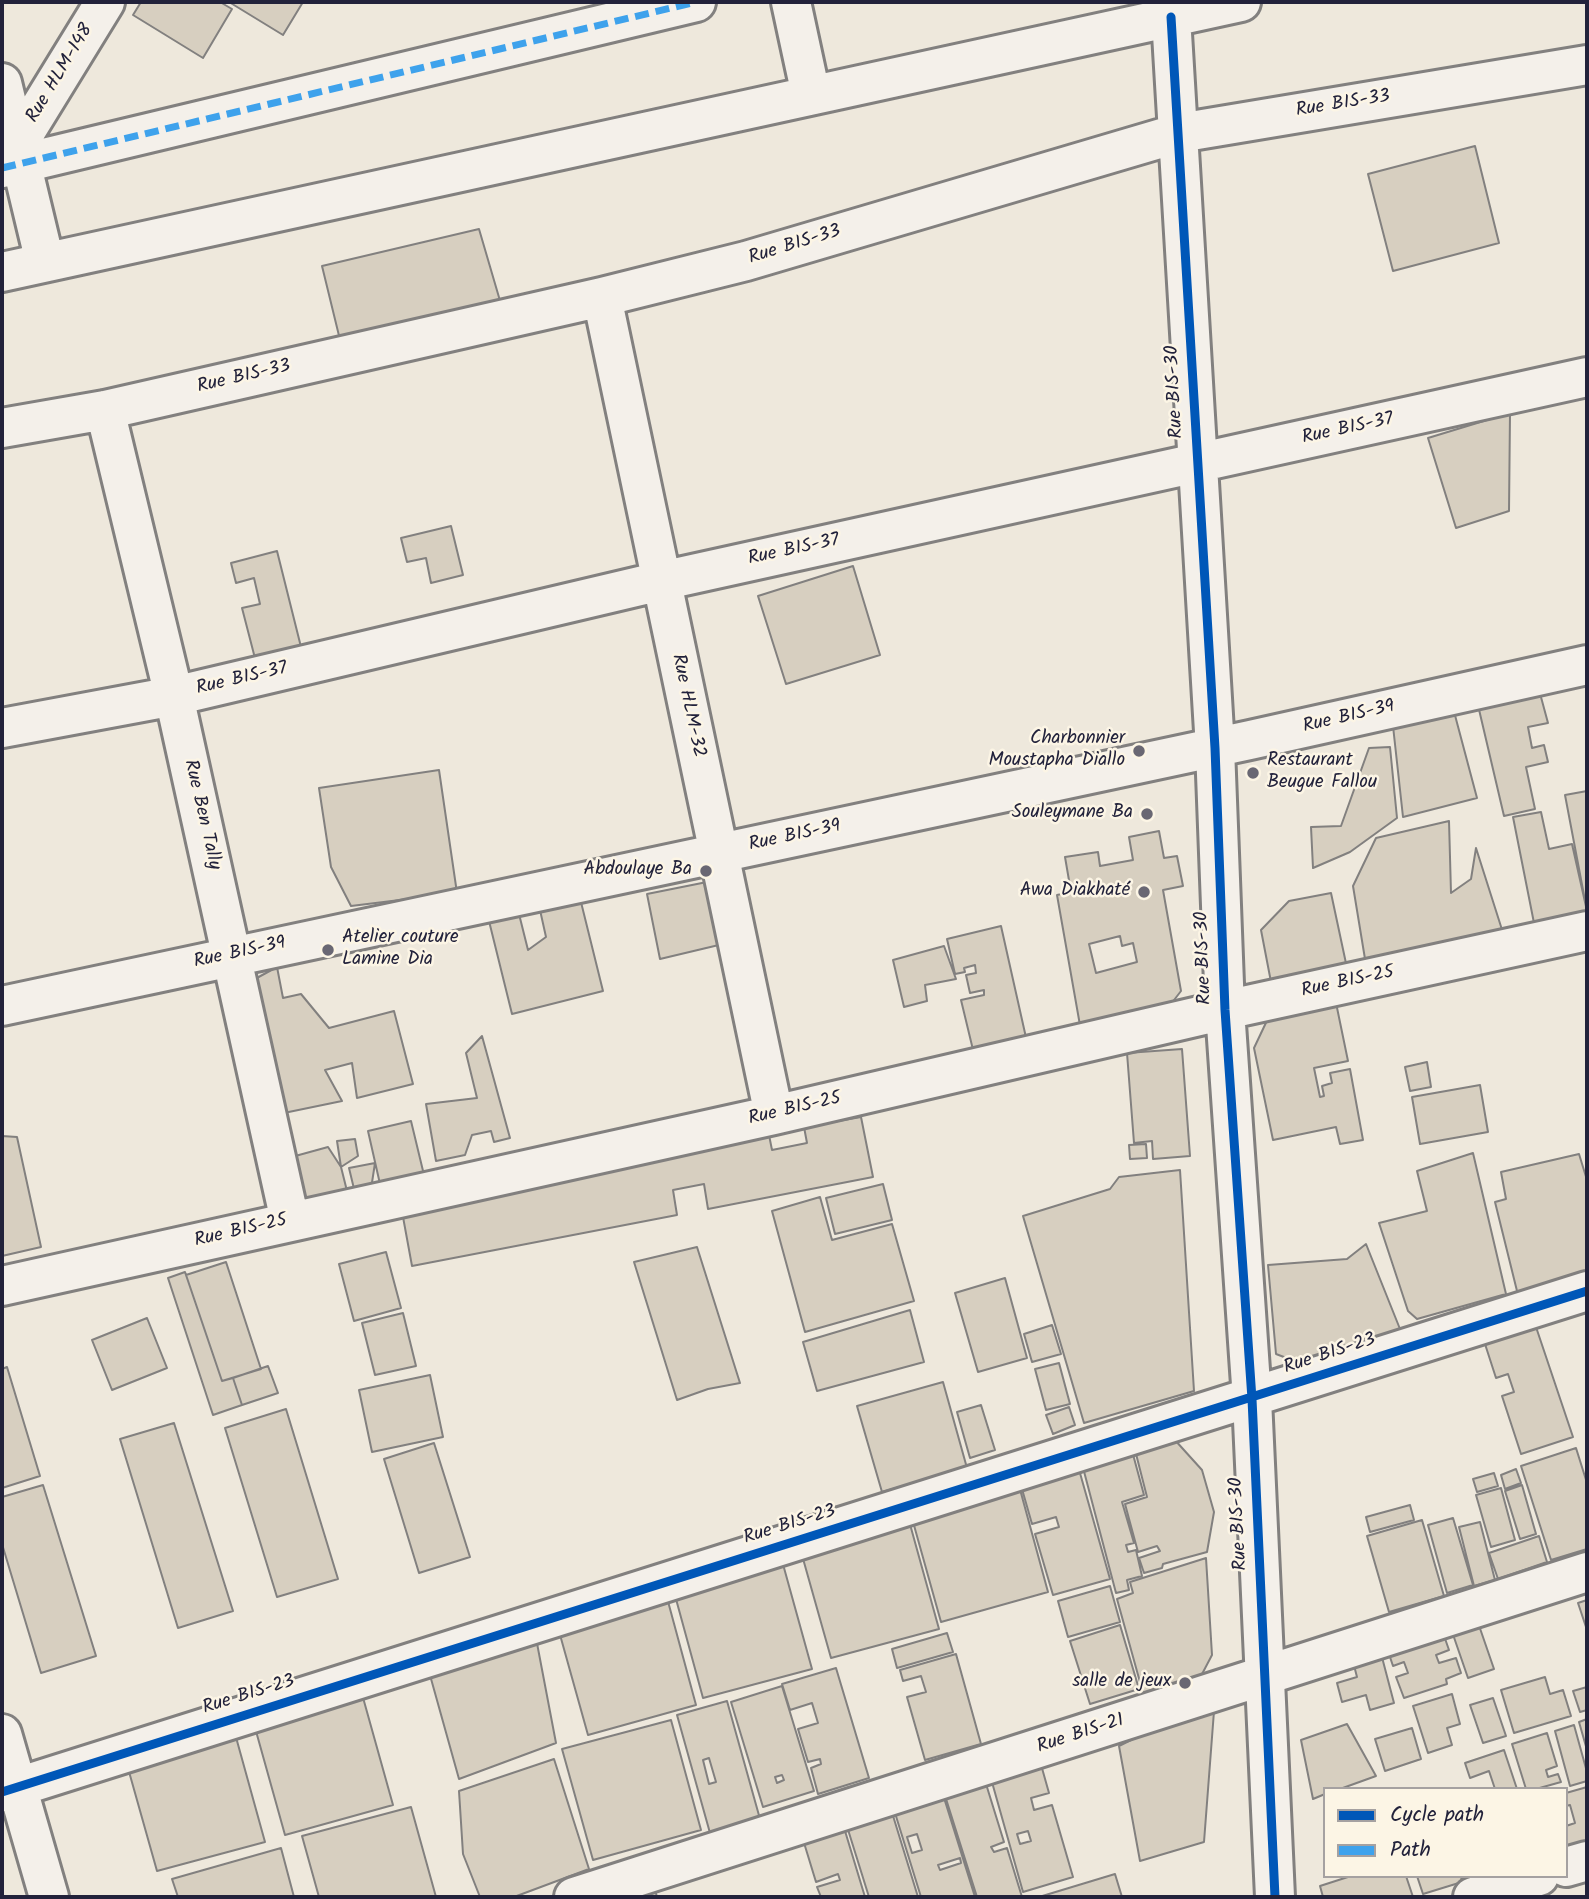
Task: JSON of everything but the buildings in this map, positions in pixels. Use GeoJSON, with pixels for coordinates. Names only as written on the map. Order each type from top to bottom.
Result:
{"type":"FeatureCollection","features":[{"type":"Feature","properties":{"kind":"street","name":"Rue HLM-148"},"geometry":{"type":"LineString","coordinates":[[10,157],[105,2]]}},
{"type":"Feature","properties":{"kind":"street"},"geometry":{"type":"LineString","coordinates":[[10,157],[696,2]]}},
{"type":"Feature","properties":{"kind":"street"},"geometry":{"type":"LineString","coordinates":[[790,2],[811,95]]}},
{"type":"Feature","properties":{"kind":"street"},"geometry":{"type":"LineString","coordinates":[[2,272],[1241,2]]}},
{"type":"Feature","properties":{"kind":"street","name":"Rue BIS-30"},"geometry":{"type":"LineString","coordinates":[[1171,17],[1215,748],[1225,1010],[1252,1399],[1275,1897]]}},
{"type":"Feature","properties":{"kind":"street","name":"Rue BIS-33"},"geometry":{"type":"LineString","coordinates":[[2,428],[106,410],[602,297],[746,261],[1179,133],[1587,65]]}},
{"type":"Feature","properties":{"kind":"street"},"geometry":{"type":"LineString","coordinates":[[2,83],[10,157],[45,262]]}},
{"type":"Feature","properties":{"kind":"street","name":"Rue HLM-32"},"geometry":{"type":"LineString","coordinates":[[602,297],[774,1115]]}},
{"type":"Feature","properties":{"kind":"street","name":"Rue BIS-37"},"geometry":{"type":"LineString","coordinates":[[2,728],[174,696],[661,581],[1587,377]]}},
{"type":"Feature","properties":{"kind":"street","name":"Rue Ben Tally"},"geometry":{"type":"LineString","coordinates":[[106,410],[233,956],[290,1221]]}},
{"type":"Feature","properties":{"kind":"street","name":"Rue BIS-39"},"geometry":{"type":"LineString","coordinates":[[2,1006],[1215,748],[1587,665]]}},
{"type":"Feature","properties":{"kind":"street","name":"Rue BIS-25"},"geometry":{"type":"LineString","coordinates":[[2,1286],[1587,931]]}},
{"type":"Feature","properties":{"kind":"street","name":"Rue BIS-23"},"geometry":{"type":"LineString","coordinates":[[10,1790],[1587,1291]]}},
{"type":"Feature","properties":{"kind":"street","name":"Rue BIS-21"},"geometry":{"type":"LineString","coordinates":[[574,1897],[1587,1572]]}},
{"type":"Feature","properties":{"kind":"street"},"geometry":{"type":"LineString","coordinates":[[2,1734],[10,1790],[49,1897]]}},
{"type":"Feature","properties":{"kind":"street"},"geometry":{"type":"LineString","coordinates":[[1568,1866],[1587,1861]]}},
{"type":"Feature","properties":{"kind":"street"},"geometry":{"type":"LineString","coordinates":[[1473,1897],[1533,1878]]}},
{"type":"Feature","properties":{"kind":"marked path"},"geometry":{"type":"LineString","coordinates":[[2,168],[696,2]]}},
{"type":"Feature","properties":{"kind":"cycle path"},"geometry":{"type":"LineString","coordinates":[[1171,17],[1215,748],[1225,1010],[1252,1399],[1275,1897]]}},
{"type":"Feature","properties":{"kind":"cycle path"},"geometry":{"type":"LineString","coordinates":[[2,1792],[1587,1291]]}},
{"type":"Feature","properties":{"kind":"place","name":"Charbonnier Moustapha Diallo"},"geometry":{"type":"Point","coordinates":[1139,751]}},
{"type":"Feature","properties":{"kind":"place","name":"Restaurant Beugue Fallou"},"geometry":{"type":"Point","coordinates":[1253,773]}},
{"type":"Feature","properties":{"kind":"place","name":"Souleymane Ba"},"geometry":{"type":"Point","coordinates":[1147,814]}},
{"type":"Feature","properties":{"kind":"place","name":"Abdoulaye Ba"},"geometry":{"type":"Point","coordinates":[706,871]}},
{"type":"Feature","properties":{"kind":"place","name":"Awa Diakhaté"},"geometry":{"type":"Point","coordinates":[1144,892]}},
{"type":"Feature","properties":{"kind":"place","name":"Atelier couture Lamine Dia"},"geometry":{"type":"Point","coordinates":[328,950]}},
{"type":"Feature","properties":{"kind":"place","name":"salle de jeux"},"geometry":{"type":"Point","coordinates":[1185,1683]}}]}
